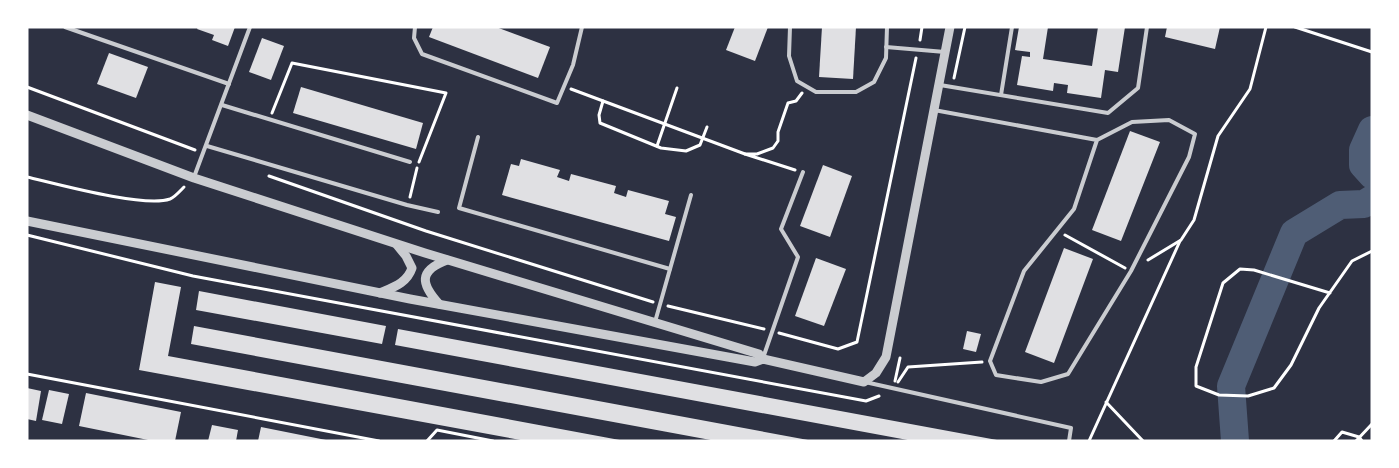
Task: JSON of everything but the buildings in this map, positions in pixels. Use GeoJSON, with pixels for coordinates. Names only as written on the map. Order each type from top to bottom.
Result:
{"type":"FeatureCollection","features":[{"type":"Feature","properties":{"kind":"street"},"geometry":{"type":"LineString","coordinates":[[27,221],[380,293],[755,362],[763,359],[864,382],[876,373],[886,357],[950,27]]}},
{"type":"Feature","properties":{"kind":"street"},"geometry":{"type":"LineString","coordinates":[[27,115],[194,178],[447,260],[759,354],[763,359]]}},
{"type":"Feature","properties":{"kind":"street"},"geometry":{"type":"LineString","coordinates":[[380,293],[398,286],[409,276],[412,268],[396,244]]}},
{"type":"Feature","properties":{"kind":"street"},"geometry":{"type":"LineString","coordinates":[[439,304],[429,293],[424,281],[426,272],[435,264],[447,260]]}},
{"type":"Feature","properties":{"kind":"lane"},"geometry":{"type":"LineString","coordinates":[[65,27],[229,84]]}},
{"type":"Feature","properties":{"kind":"lane"},"geometry":{"type":"LineString","coordinates":[[194,178],[250,27]]}},
{"type":"Feature","properties":{"kind":"lane"},"geometry":{"type":"LineString","coordinates":[[415,27],[414,38],[422,54],[557,103],[573,65],[582,27]]}},
{"type":"Feature","properties":{"kind":"lane"},"geometry":{"type":"LineString","coordinates":[[790,27],[789,56],[797,81],[816,92],[856,92],[874,82],[886,58],[887,27]]}},
{"type":"Feature","properties":{"kind":"lane"},"geometry":{"type":"LineString","coordinates":[[1001,95],[1012,27]]}},
{"type":"Feature","properties":{"kind":"lane"},"geometry":{"type":"LineString","coordinates":[[939,84],[1108,113],[1138,88],[1147,27]]}},
{"type":"Feature","properties":{"kind":"lane"},"geometry":{"type":"LineString","coordinates":[[886,47],[945,52]]}},
{"type":"Feature","properties":{"kind":"lane"},"geometry":{"type":"LineString","coordinates":[[222,105],[410,162]]}},
{"type":"Feature","properties":{"kind":"lane"},"geometry":{"type":"LineString","coordinates":[[934,110],[1097,140],[1132,122],[1169,120],[1195,134],[1189,157],[1131,271],[1068,374],[1041,382],[996,375],[990,361],[1024,271],[1074,209],[1097,140]]}},
{"type":"Feature","properties":{"kind":"lane"},"geometry":{"type":"LineString","coordinates":[[478,137],[459,208],[670,269]]}},
{"type":"Feature","properties":{"kind":"lane"},"geometry":{"type":"LineString","coordinates":[[207,146],[438,212]]}},
{"type":"Feature","properties":{"kind":"lane"},"geometry":{"type":"LineString","coordinates":[[763,359],[798,257],[781,229],[803,172]]}},
{"type":"Feature","properties":{"kind":"lane"},"geometry":{"type":"LineString","coordinates":[[655,322],[691,195]]}},
{"type":"Feature","properties":{"kind":"lane"},"geometry":{"type":"LineString","coordinates":[[864,382],[1071,428],[1069,441]]}},
{"type":"Feature","properties":{"kind":"path"},"geometry":{"type":"LineString","coordinates":[[270,176],[426,231],[660,304],[838,349],[857,342],[922,27]]}},
{"type":"Feature","properties":{"kind":"path"},"geometry":{"type":"LineString","coordinates":[[1089,441],[1181,240],[1194,220],[1218,136],[1250,90],[1266,27]]}},
{"type":"Feature","properties":{"kind":"path"},"geometry":{"type":"LineString","coordinates":[[1295,27],[1372,52]]}},
{"type":"Feature","properties":{"kind":"path"},"geometry":{"type":"LineString","coordinates":[[269,120],[292,63],[446,93],[418,165],[408,205]]}},
{"type":"Feature","properties":{"kind":"path"},"geometry":{"type":"LineString","coordinates":[[564,86],[745,154],[803,172]]}},
{"type":"Feature","properties":{"kind":"path"},"geometry":{"type":"LineString","coordinates":[[27,87],[203,152]]}},
{"type":"Feature","properties":{"kind":"path"},"geometry":{"type":"LineString","coordinates":[[745,154],[757,154],[773,148],[778,141],[778,132],[788,103],[796,102],[807,87]]}},
{"type":"Feature","properties":{"kind":"path"},"geometry":{"type":"LineString","coordinates":[[657,146],[677,88]]}},
{"type":"Feature","properties":{"kind":"path"},"geometry":{"type":"LineString","coordinates":[[603,101],[598,115],[600,123],[657,146],[686,150],[699,145],[707,127]]}},
{"type":"Feature","properties":{"kind":"path"},"geometry":{"type":"LineString","coordinates":[[27,177],[126,198],[155,201],[171,199],[194,178]]}},
{"type":"Feature","properties":{"kind":"path"},"geometry":{"type":"LineString","coordinates":[[1058,231],[1131,271],[1181,240]]}},
{"type":"Feature","properties":{"kind":"path"},"geometry":{"type":"LineString","coordinates":[[27,235],[193,276],[866,402],[894,389],[908,367],[990,361]]}},
{"type":"Feature","properties":{"kind":"path"},"geometry":{"type":"LineString","coordinates":[[1330,293],[1254,270],[1240,269],[1223,283],[1196,367],[1196,386],[1219,395],[1248,396],[1274,388],[1291,365],[1319,308],[1330,293],[1352,261],[1372,251]]}},
{"type":"Feature","properties":{"kind":"path"},"geometry":{"type":"LineString","coordinates":[[27,374],[379,441]]}},
{"type":"Feature","properties":{"kind":"path"},"geometry":{"type":"LineString","coordinates":[[1106,402],[1143,441]]}},
{"type":"Feature","properties":{"kind":"path"},"geometry":{"type":"LineString","coordinates":[[1358,439],[1372,424]]}},
{"type":"Feature","properties":{"kind":"path"},"geometry":{"type":"LineString","coordinates":[[427,441],[437,430],[493,441]]}},
{"type":"Feature","properties":{"kind":"path"},"geometry":{"type":"LineString","coordinates":[[1334,441],[1342,432],[1362,441]]}},
{"type":"Feature","properties":{"kind":"waterway"},"geometry":{"type":"LineString","coordinates":[[1372,130],[1363,150],[1363,165],[1372,175]]}},
{"type":"Feature","properties":{"kind":"waterway"},"geometry":{"type":"LineString","coordinates":[[1235,441],[1231,386],[1294,233],[1340,205],[1364,204],[1372,199]]}}]}
